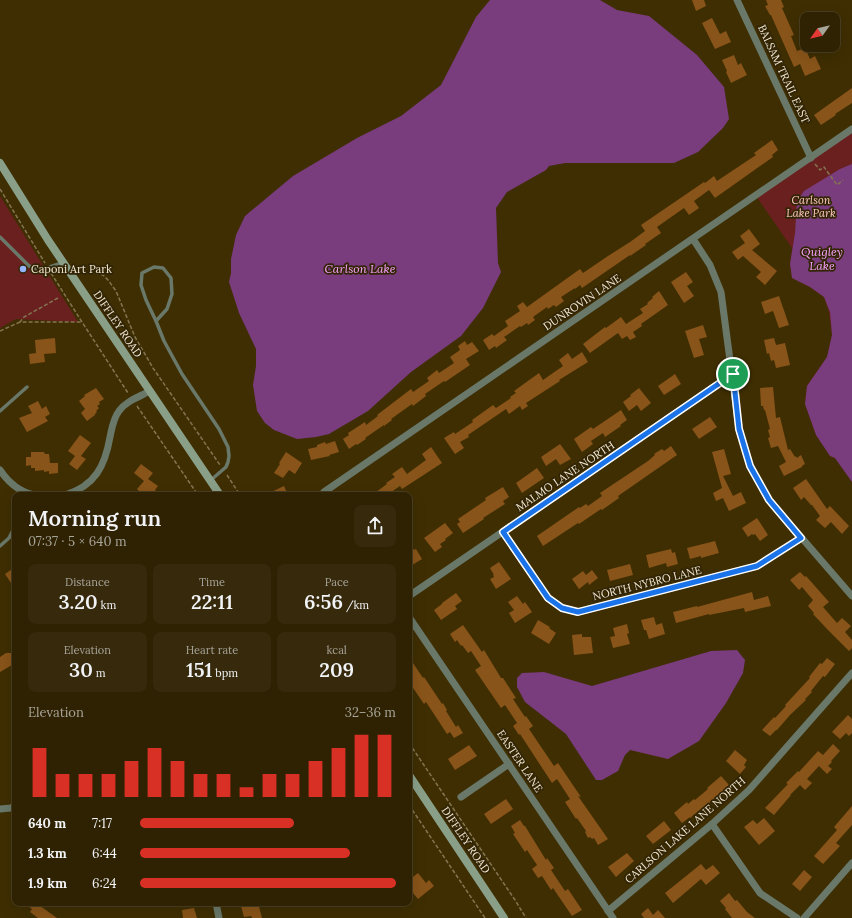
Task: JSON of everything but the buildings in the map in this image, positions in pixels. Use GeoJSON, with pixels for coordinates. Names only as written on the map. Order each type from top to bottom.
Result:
{"type":"FeatureCollection","features":[{"type":"Feature","properties":{"kind":"main road","name":"DIFFLEY ROAD"},"geometry":{"type":"LineString","coordinates":[[0,163],[48,240],[218,492]]}},
{"type":"Feature","properties":{"kind":"main road","name":"DIFFLEY ROAD"},"geometry":{"type":"LineString","coordinates":[[412,780],[504,918]]}},
{"type":"Feature","properties":{"kind":"street","name":"BALSAM TRAIL EAST"},"geometry":{"type":"LineString","coordinates":[[737,0],[813,161]]}},
{"type":"Feature","properties":{"kind":"street","name":"DUNROVIN LANE"},"geometry":{"type":"LineString","coordinates":[[326,492],[693,239],[813,161],[852,129]]}},
{"type":"Feature","properties":{"kind":"street"},"geometry":{"type":"LineString","coordinates":[[693,239],[710,265],[721,292],[733,374],[739,429],[750,466],[769,500],[852,596]]}},
{"type":"Feature","properties":{"kind":"street","name":"MALMO LANE NORTH"},"geometry":{"type":"LineString","coordinates":[[412,594],[733,374]]}},
{"type":"Feature","properties":{"kind":"street"},"geometry":{"type":"LineString","coordinates":[[74,492],[86,485],[98,472],[106,457],[115,418],[122,407],[150,391]]}},
{"type":"Feature","properties":{"kind":"street"},"geometry":{"type":"LineString","coordinates":[[0,470],[9,481],[23,492]]}},
{"type":"Feature","properties":{"kind":"street","name":"NORTH NYBRO LANE"},"geometry":{"type":"LineString","coordinates":[[503,532],[548,598],[562,608],[578,612],[757,566],[801,538]]}},
{"type":"Feature","properties":{"kind":"street","name":"EASTER LANE"},"geometry":{"type":"LineString","coordinates":[[412,621],[613,918]]}},
{"type":"Feature","properties":{"kind":"street","name":"CARLSON LAKE LANE NORTH"},"geometry":{"type":"LineString","coordinates":[[608,911],[712,824],[749,790],[852,673]]}},
{"type":"Feature","properties":{"kind":"street"},"geometry":{"type":"LineString","coordinates":[[461,797],[509,764]]}},
{"type":"Feature","properties":{"kind":"street"},"geometry":{"type":"LineString","coordinates":[[0,809],[12,808]]}},
{"type":"Feature","properties":{"kind":"street"},"geometry":{"type":"LineString","coordinates":[[712,824],[760,893],[797,918]]}},
{"type":"Feature","properties":{"kind":"street"},"geometry":{"type":"LineString","coordinates":[[804,918],[852,863]]}},
{"type":"Feature","properties":{"kind":"street"},"geometry":{"type":"LineString","coordinates":[[217,906],[219,918]]}},
{"type":"Feature","properties":{"kind":"lane"},"geometry":{"type":"LineString","coordinates":[[0,237],[29,266],[40,270],[64,263]]}},
{"type":"Feature","properties":{"kind":"lane"},"geometry":{"type":"LineString","coordinates":[[156,321],[167,309],[172,294],[171,278],[163,268],[154,267],[142,273],[141,285],[146,300],[164,341],[182,374],[219,429],[228,447],[229,456],[226,467],[210,480]]}},
{"type":"Feature","properties":{"kind":"lane"},"geometry":{"type":"LineString","coordinates":[[0,411],[27,387]]}},
{"type":"Feature","properties":{"kind":"lane"},"geometry":{"type":"LineString","coordinates":[[0,546],[9,538],[12,532]]}},
{"type":"Feature","properties":{"kind":"path"},"geometry":{"type":"LineString","coordinates":[[813,161],[820,170],[824,167],[837,185],[843,180]]}},
{"type":"Feature","properties":{"kind":"path"},"geometry":{"type":"LineString","coordinates":[[0,189],[82,322],[196,492]]}},
{"type":"Feature","properties":{"kind":"path"},"geometry":{"type":"LineString","coordinates":[[95,273],[103,275],[116,291],[135,337],[153,368],[238,492]]}},
{"type":"Feature","properties":{"kind":"path"},"geometry":{"type":"LineString","coordinates":[[20,322],[24,317],[58,298]]}},
{"type":"Feature","properties":{"kind":"path"},"geometry":{"type":"LineString","coordinates":[[0,331],[20,322],[82,322]]}},
{"type":"Feature","properties":{"kind":"path"},"geometry":{"type":"LineString","coordinates":[[412,747],[526,918]]}},
{"type":"Feature","properties":{"kind":"path"},"geometry":{"type":"LineString","coordinates":[[412,809],[485,918]]}},
{"type":"Feature","properties":{"kind":"green space","name":"Quigley Lake"},"geometry":{"type":"Polygon","coordinates":[[[852,130],[852,482],[835,458],[830,456],[816,435],[805,404],[807,386],[827,357],[832,335],[829,312],[824,297],[810,287],[792,278],[790,264],[792,248],[756,196],[852,130]]]}},
{"type":"Feature","properties":{"kind":"green space","name":"Caponi Art Park"},"geometry":{"type":"Polygon","coordinates":[[[0,196],[78,322],[16,319],[0,328],[0,196]]]}},
{"type":"Feature","properties":{"kind":"water","name":"Carlson Lake"},"geometry":{"type":"Polygon","coordinates":[[[490,0],[600,0],[617,10],[649,16],[697,55],[724,87],[729,119],[723,128],[698,152],[674,163],[565,163],[549,166],[546,170],[507,192],[496,208],[498,263],[501,272],[483,308],[461,336],[411,372],[368,411],[329,434],[297,439],[274,430],[265,423],[257,411],[253,385],[256,366],[256,349],[239,313],[229,282],[231,273],[231,259],[236,235],[245,216],[293,176],[357,138],[401,116],[441,85],[476,17],[490,0]]]}},
{"type":"Feature","properties":{"kind":"water","name":"Quigley Lake"},"geometry":{"type":"Polygon","coordinates":[[[852,164],[852,482],[835,458],[830,456],[816,435],[805,404],[807,386],[827,357],[832,335],[830,312],[824,297],[810,287],[792,278],[790,264],[795,233],[797,201],[804,191],[840,169],[852,164]]]}},
{"type":"Feature","properties":{"kind":"water"},"geometry":{"type":"Polygon","coordinates":[[[737,650],[745,660],[743,673],[726,703],[699,741],[668,759],[630,750],[625,755],[618,771],[602,780],[596,780],[566,734],[525,702],[517,687],[517,678],[522,673],[544,672],[592,686],[711,651],[737,650]]]}},
{"type":"Feature","properties":{"kind":"place","name":"Caponi Art Park"},"geometry":{"type":"Point","coordinates":[23,269]}},
{"type":"Feature","properties":{"kind":"route"},"geometry":{"type":"LineString","coordinates":[[733,374],[739,429],[750,466],[769,500],[801,538],[757,566],[578,612],[562,608],[548,598],[503,532],[733,374]]}},
{"type":"Feature","properties":{"kind":"park label","name":"Carlson Lake Park"},"geometry":{"type":"Point","coordinates":[811,206]}}]}
